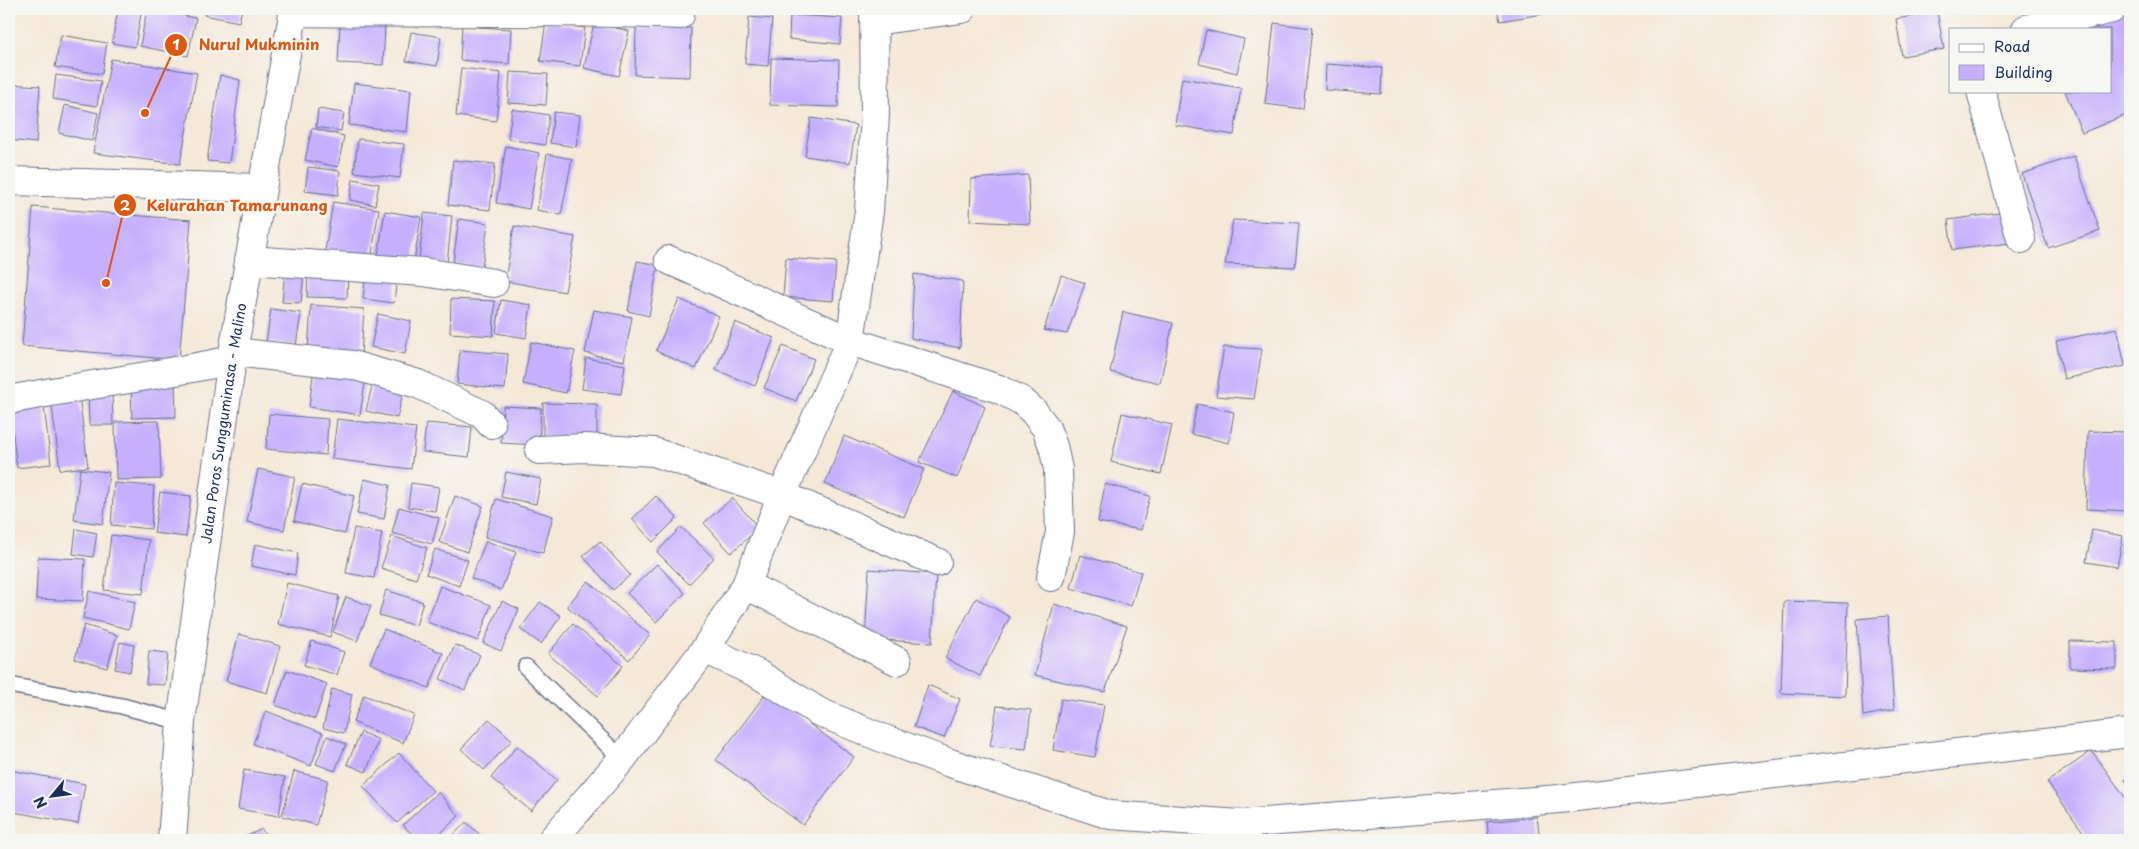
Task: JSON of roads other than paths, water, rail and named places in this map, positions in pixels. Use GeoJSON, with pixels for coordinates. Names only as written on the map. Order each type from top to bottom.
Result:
{"type":"FeatureCollection","features":[{"type":"Feature","properties":{"kind":"street"},"geometry":{"type":"LineString","coordinates":[[565,836],[705,649],[746,585],[782,495],[850,341],[869,211],[875,115],[874,15],[962,9]]}},
{"type":"Feature","properties":{"kind":"street"},"geometry":{"type":"LineString","coordinates":[[2030,28],[2112,9]]}},
{"type":"Feature","properties":{"kind":"street"},"geometry":{"type":"LineString","coordinates":[[293,10],[404,14],[620,12],[680,15]]}},
{"type":"Feature","properties":{"kind":"street","name":"Jalan Poros Sungguminasa - Malino"},"geometry":{"type":"LineString","coordinates":[[172,840],[181,722],[233,356],[293,10]]}},
{"type":"Feature","properties":{"kind":"street"},"geometry":{"type":"LineString","coordinates":[[1980,92],[2021,239]]}},
{"type":"Feature","properties":{"kind":"street"},"geometry":{"type":"LineString","coordinates":[[9,181],[261,188]]}},
{"type":"Feature","properties":{"kind":"street"},"geometry":{"type":"LineString","coordinates":[[249,260],[423,272],[494,283]]}},
{"type":"Feature","properties":{"kind":"street"},"geometry":{"type":"LineString","coordinates":[[669,260],[850,341],[999,388],[1022,401],[1034,412],[1046,428],[1058,469],[1060,532],[1052,577]]}},
{"type":"Feature","properties":{"kind":"street"},"geometry":{"type":"LineString","coordinates":[[9,400],[158,375],[233,356],[352,365],[418,384],[482,414],[491,424]]}},
{"type":"Feature","properties":{"kind":"street"},"geometry":{"type":"LineString","coordinates":[[539,450],[585,448],[654,452],[782,495],[937,562]]}},
{"type":"Feature","properties":{"kind":"street"},"geometry":{"type":"LineString","coordinates":[[746,585],[897,661]]}},
{"type":"Feature","properties":{"kind":"street"},"geometry":{"type":"LineString","coordinates":[[705,649],[758,674],[819,712],[950,763],[1110,815],[1240,824],[1559,799],[2130,733]]}},
{"type":"Feature","properties":{"kind":"lane"},"geometry":{"type":"LineString","coordinates":[[526,667],[622,759]]}},
{"type":"Feature","properties":{"kind":"lane"},"geometry":{"type":"LineString","coordinates":[[9,684],[122,706],[181,722]]}},
{"type":"Feature","properties":{"kind":"place","name":"Nurul Mukminin"},"geometry":{"type":"Point","coordinates":[145,113]}},
{"type":"Feature","properties":{"kind":"place","name":"Kelurahan Tamarunang"},"geometry":{"type":"Point","coordinates":[106,283]}}]}
